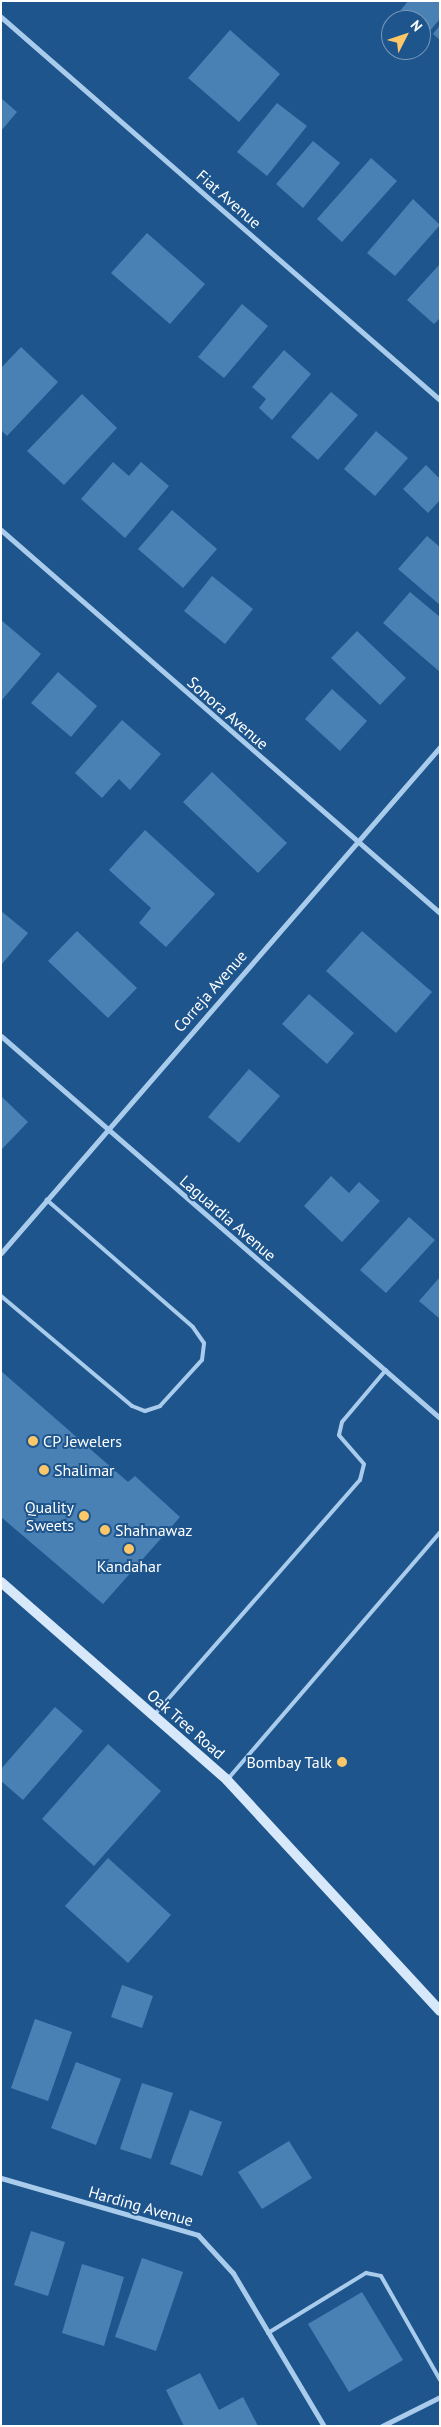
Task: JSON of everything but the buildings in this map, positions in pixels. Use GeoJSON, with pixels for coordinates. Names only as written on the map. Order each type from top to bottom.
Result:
{"type":"FeatureCollection","features":[{"type":"Feature","properties":{"kind":"street","name":"Fiat Avenue"},"geometry":{"type":"LineString","coordinates":[[1,17],[440,400]]}},
{"type":"Feature","properties":{"kind":"street","name":"Sonora Avenue"},"geometry":{"type":"LineString","coordinates":[[1,530],[440,913]]}},
{"type":"Feature","properties":{"kind":"street","name":"Correja Avenue"},"geometry":{"type":"LineString","coordinates":[[1,1253],[106,1129],[440,747]]}},
{"type":"Feature","properties":{"kind":"street","name":"Laguardia Avenue"},"geometry":{"type":"LineString","coordinates":[[1,1036],[440,1418]]}},
{"type":"Feature","properties":{"kind":"street","name":"Oak Tree Road"},"geometry":{"type":"LineString","coordinates":[[1,1582],[227,1780],[440,2011]]}},
{"type":"Feature","properties":{"kind":"street","name":"Harding Avenue"},"geometry":{"type":"LineString","coordinates":[[1,2178],[198,2235],[233,2273],[324,2426]]}},
{"type":"Feature","properties":{"kind":"street"},"geometry":{"type":"LineString","coordinates":[[382,2426],[440,2397]]}},
{"type":"Feature","properties":{"kind":"lane"},"geometry":{"type":"LineString","coordinates":[[1,1296],[132,1406],[145,1411],[160,1406],[202,1360],[204,1343],[193,1327],[47,1200]]}},
{"type":"Feature","properties":{"kind":"lane"},"geometry":{"type":"LineString","coordinates":[[154,1716],[360,1480],[364,1464],[339,1435],[341,1428],[386,1370]]}},
{"type":"Feature","properties":{"kind":"lane"},"geometry":{"type":"LineString","coordinates":[[227,1780],[440,1532]]}},
{"type":"Feature","properties":{"kind":"lane"},"geometry":{"type":"LineString","coordinates":[[268,2333],[366,2273],[381,2276],[440,2380]]}},
{"type":"Feature","properties":{"kind":"place","name":"CP Jewelers"},"geometry":{"type":"Point","coordinates":[33,1441]}},
{"type":"Feature","properties":{"kind":"place","name":"Shalimar"},"geometry":{"type":"Point","coordinates":[44,1470]}},
{"type":"Feature","properties":{"kind":"place","name":"Quality Sweets"},"geometry":{"type":"Point","coordinates":[84,1516]}},
{"type":"Feature","properties":{"kind":"place","name":"Shahnawaz"},"geometry":{"type":"Point","coordinates":[105,1530]}},
{"type":"Feature","properties":{"kind":"place","name":"Kandahar"},"geometry":{"type":"Point","coordinates":[129,1549]}},
{"type":"Feature","properties":{"kind":"place","name":"Bombay Talk"},"geometry":{"type":"Point","coordinates":[342,1762]}}]}
